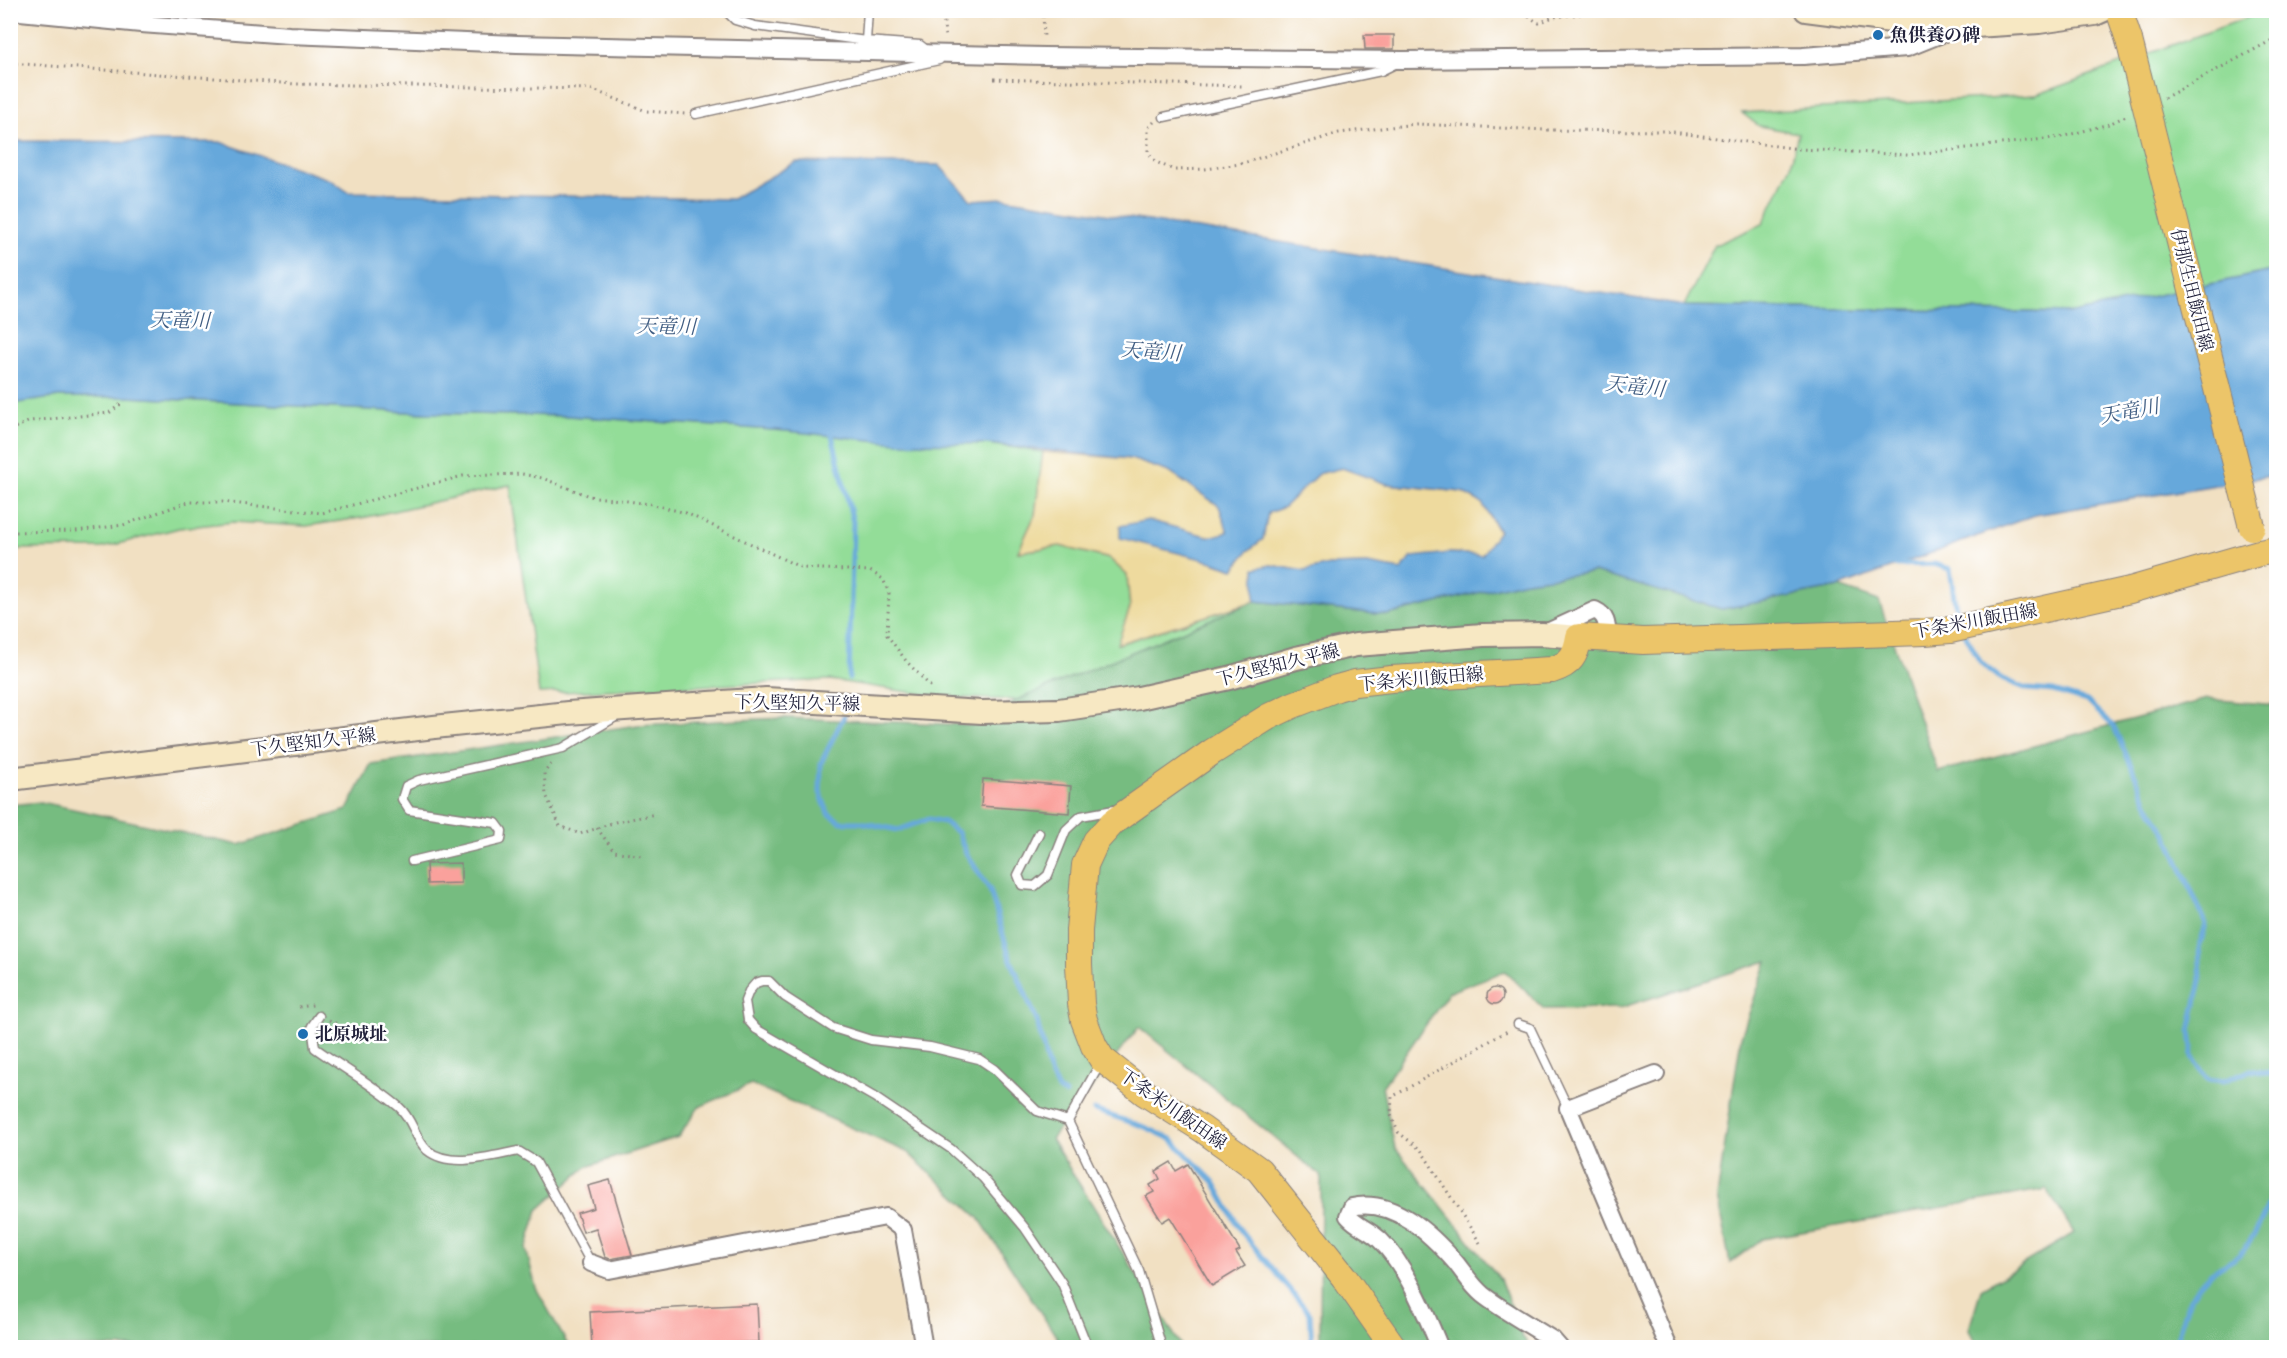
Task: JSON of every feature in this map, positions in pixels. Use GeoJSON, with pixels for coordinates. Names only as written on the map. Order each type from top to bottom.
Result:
{"type":"FeatureCollection","features":[{"type":"Feature","properties":{"kind":"main road"},"geometry":{"type":"LineString","coordinates":[[1806,10],[1891,21],[1960,19],[2039,22],[2104,10]]}},
{"type":"Feature","properties":{"kind":"main road","name":"伊那生田飯田線"},"geometry":{"type":"LineString","coordinates":[[2119,10],[2129,40],[2252,527],[2268,551]]}},
{"type":"Feature","properties":{"kind":"main road","name":"下条米川飯田線"},"geometry":{"type":"LineString","coordinates":[[1394,1347],[1344,1276],[1258,1170],[1202,1129],[1144,1093],[1102,1059],[1088,1033],[1081,1004],[1079,930],[1085,865],[1096,841],[1113,822],[1212,752],[1268,717],[1337,688],[1390,679],[1552,670],[1569,663],[1577,651],[1580,637],[1643,641],[1925,633],[1963,627],[2130,590],[2268,551]]}},
{"type":"Feature","properties":{"kind":"main road","name":"下久堅知久平線"},"geometry":{"type":"LineString","coordinates":[[10,779],[434,727],[766,699],[982,712],[1059,711],[1138,698],[1229,678],[1296,658],[1356,645],[1483,635],[1542,634],[1580,637]]}},
{"type":"Feature","properties":{"kind":"street"},"geometry":{"type":"LineString","coordinates":[[10,11],[289,35],[517,44],[1044,56],[1403,60],[1803,56],[1907,48],[1960,19]]}},
{"type":"Feature","properties":{"kind":"street"},"geometry":{"type":"LineString","coordinates":[[1542,634],[1595,610],[1601,613],[1606,620],[1608,640]]}},
{"type":"Feature","properties":{"kind":"street"},"geometry":{"type":"LineString","coordinates":[[1656,1074],[1568,1108],[1669,1347]]}},
{"type":"Feature","properties":{"kind":"street"},"geometry":{"type":"LineString","coordinates":[[1440,1347],[1394,1254],[1365,1227],[1355,1224],[1348,1216],[1352,1207],[1364,1204],[1393,1210],[1420,1227],[1443,1247],[1482,1294],[1553,1340],[1560,1347]]}},
{"type":"Feature","properties":{"kind":"street"},"geometry":{"type":"LineString","coordinates":[[591,1263],[609,1270],[886,1217],[903,1230],[924,1347]]}},
{"type":"Feature","properties":{"kind":"lane"},"geometry":{"type":"LineString","coordinates":[[725,10],[735,20],[755,26],[866,41],[920,45],[937,54]]}},
{"type":"Feature","properties":{"kind":"lane"},"geometry":{"type":"LineString","coordinates":[[866,41],[868,10]]}},
{"type":"Feature","properties":{"kind":"lane"},"geometry":{"type":"LineString","coordinates":[[696,114],[963,54]]}},
{"type":"Feature","properties":{"kind":"lane"},"geometry":{"type":"LineString","coordinates":[[1164,117],[1381,71],[1403,60]]}},
{"type":"Feature","properties":{"kind":"lane"},"geometry":{"type":"LineString","coordinates":[[412,861],[501,840],[502,831],[496,823],[409,810],[402,799],[406,786],[419,780],[563,748],[628,709]]}},
{"type":"Feature","properties":{"kind":"lane"},"geometry":{"type":"LineString","coordinates":[[1039,833],[1018,875],[1023,885],[1035,886],[1048,875],[1066,830],[1081,816],[1132,808]]}},
{"type":"Feature","properties":{"kind":"lane"},"geometry":{"type":"LineString","coordinates":[[1088,1347],[1062,1282],[1025,1228],[983,1178],[951,1149],[874,1097],[756,1029],[748,1020],[745,1001],[756,983],[769,981],[785,997],[833,1028],[871,1040],[930,1047],[979,1059],[994,1069],[1036,1111],[1068,1121],[1139,1270],[1162,1347]]}},
{"type":"Feature","properties":{"kind":"lane"},"geometry":{"type":"LineString","coordinates":[[319,1016],[312,1026],[315,1048],[368,1083],[402,1110],[427,1150],[443,1157],[465,1161],[518,1151],[536,1162],[591,1263]]}},
{"type":"Feature","properties":{"kind":"lane"},"geometry":{"type":"LineString","coordinates":[[1518,1024],[1530,1028],[1568,1108]]}},
{"type":"Feature","properties":{"kind":"lane"},"geometry":{"type":"LineString","coordinates":[[1068,1121],[1102,1059]]}},
{"type":"Feature","properties":{"kind":"path"},"geometry":{"type":"LineString","coordinates":[[937,54],[943,10]]}},
{"type":"Feature","properties":{"kind":"path"},"geometry":{"type":"LineString","coordinates":[[1043,10],[1044,56]]}},
{"type":"Feature","properties":{"kind":"path"},"geometry":{"type":"LineString","coordinates":[[1518,10],[1539,23],[1554,17],[1618,10]]}},
{"type":"Feature","properties":{"kind":"path"},"geometry":{"type":"LineString","coordinates":[[2157,102],[2277,38]]}},
{"type":"Feature","properties":{"kind":"path"},"geometry":{"type":"LineString","coordinates":[[10,63],[295,84],[591,89],[646,111],[696,114]]}},
{"type":"Feature","properties":{"kind":"path"},"geometry":{"type":"LineString","coordinates":[[994,79],[1254,86]]}},
{"type":"Feature","properties":{"kind":"path"},"geometry":{"type":"LineString","coordinates":[[1164,117],[1156,120],[1148,128],[1148,152],[1156,162],[1174,170],[1205,169],[1239,164],[1339,133],[1416,124],[1545,130],[1665,131],[1799,149],[1908,155],[2061,137],[2109,124],[2128,115]]}},
{"type":"Feature","properties":{"kind":"path"},"geometry":{"type":"LineString","coordinates":[[10,430],[30,421],[109,413],[121,404]]}},
{"type":"Feature","properties":{"kind":"path"},"geometry":{"type":"LineString","coordinates":[[10,532],[76,531],[123,525],[188,502],[222,502],[322,513],[463,476],[522,474],[542,478],[589,496],[650,504],[686,513],[802,568],[870,572],[883,579],[889,593],[887,635],[907,662],[934,690]]}},
{"type":"Feature","properties":{"kind":"path"},"geometry":{"type":"LineString","coordinates":[[563,748],[544,773],[546,795],[560,826],[580,834],[615,822],[656,814]]}},
{"type":"Feature","properties":{"kind":"path"},"geometry":{"type":"LineString","coordinates":[[597,828],[614,851],[640,856]]}},
{"type":"Feature","properties":{"kind":"path"},"geometry":{"type":"LineString","coordinates":[[319,1016],[351,1031]]}},
{"type":"Feature","properties":{"kind":"path"},"geometry":{"type":"LineString","coordinates":[[1480,1243],[1421,1150],[1398,1132],[1390,1115],[1392,1097],[1518,1024]]}},
{"type":"Feature","properties":{"kind":"green space"},"geometry":{"type":"Polygon","coordinates":[[[2265,11],[2276,11],[2276,270],[2074,313],[1684,306],[1715,245],[1763,224],[1791,165],[1798,133],[1759,126],[1742,113],[2036,95],[2265,11]]]}},
{"type":"Feature","properties":{"kind":"green space"},"geometry":{"type":"Polygon","coordinates":[[[59,397],[128,397],[426,413],[568,416],[987,444],[1043,452],[1035,515],[1018,552],[1060,546],[1110,559],[1127,575],[1130,608],[1118,644],[1255,601],[1017,700],[941,697],[830,680],[539,693],[510,485],[367,517],[306,526],[233,522],[179,528],[102,548],[11,549],[10,404],[59,397]]]}},
{"type":"Feature","properties":{"kind":"green space"},"geometry":{"type":"Polygon","coordinates":[[[1594,572],[1722,609],[1839,587],[1879,601],[1938,772],[2207,699],[2276,705],[2276,1347],[1977,1347],[1969,1329],[1981,1289],[2074,1233],[2047,1189],[1762,1239],[1730,1263],[1717,1197],[1741,1037],[1767,961],[1620,1008],[1544,1009],[1505,971],[1449,992],[1382,1087],[1395,1148],[1500,1279],[1522,1336],[1531,1347],[1320,1347],[1321,1176],[1139,1027],[1051,1139],[1182,1347],[1063,1347],[979,1218],[907,1152],[751,1084],[699,1107],[678,1137],[586,1167],[538,1210],[526,1249],[536,1288],[569,1347],[11,1347],[10,805],[41,802],[239,845],[347,810],[371,764],[638,725],[783,718],[973,725],[1017,700],[1255,601],[1387,615],[1526,581],[1594,572]]]}},
{"type":"Feature","properties":{"kind":"sand"},"geometry":{"type":"Polygon","coordinates":[[[1043,452],[1131,459],[1169,472],[1219,506],[1229,533],[1210,537],[1147,520],[1213,562],[1234,569],[1248,551],[1263,539],[1268,513],[1284,507],[1318,474],[1342,468],[1387,484],[1462,492],[1482,503],[1499,532],[1482,555],[1450,553],[1401,570],[1367,564],[1329,565],[1304,571],[1271,565],[1255,569],[1255,601],[1117,644],[1130,608],[1127,575],[1110,559],[1060,546],[1018,552],[1035,515],[1043,452]]]}},
{"type":"Feature","properties":{"kind":"water","name":"天竜川"},"geometry":{"type":"Polygon","coordinates":[[[10,141],[220,142],[331,180],[348,192],[732,199],[796,162],[939,165],[971,200],[1003,198],[1684,306],[2074,313],[2276,270],[2276,475],[2035,515],[1839,587],[1722,609],[1594,572],[1526,581],[1387,615],[1255,601],[1255,568],[1271,565],[1304,571],[1329,565],[1367,564],[1401,570],[1412,557],[1450,553],[1482,555],[1499,531],[1482,503],[1462,492],[1387,484],[1342,468],[1318,474],[1284,507],[1268,513],[1263,539],[1248,551],[1234,569],[1120,538],[1120,526],[1148,520],[1210,537],[1228,532],[1219,506],[1169,472],[1131,459],[988,444],[897,443],[787,431],[568,416],[426,413],[128,397],[59,397],[11,404],[10,141]]]}},
{"type":"Feature","properties":{"kind":"building"},"geometry":{"type":"Polygon","coordinates":[[[1364,35],[1394,35],[1394,49],[1365,49],[1364,35]]]}},
{"type":"Feature","properties":{"kind":"building"},"geometry":{"type":"Polygon","coordinates":[[[983,779],[1071,786],[1069,813],[981,806],[983,779]]]}},
{"type":"Feature","properties":{"kind":"building"},"geometry":{"type":"Polygon","coordinates":[[[461,863],[461,883],[427,884],[426,864],[461,863]]]}},
{"type":"Feature","properties":{"kind":"building"},"geometry":{"type":"Polygon","coordinates":[[[1495,988],[1501,990],[1503,996],[1501,1002],[1495,1004],[1489,1002],[1487,996],[1489,990],[1495,988]]]}},
{"type":"Feature","properties":{"kind":"building"},"geometry":{"type":"Polygon","coordinates":[[[1171,1162],[1176,1171],[1188,1164],[1240,1250],[1236,1252],[1245,1266],[1212,1286],[1170,1217],[1162,1222],[1146,1196],[1154,1192],[1150,1185],[1160,1179],[1156,1171],[1171,1162]]]}},
{"type":"Feature","properties":{"kind":"building"},"geometry":{"type":"Polygon","coordinates":[[[610,1180],[632,1255],[610,1259],[605,1257],[596,1228],[583,1232],[577,1213],[594,1208],[588,1186],[610,1180]]]}},
{"type":"Feature","properties":{"kind":"building"},"geometry":{"type":"Polygon","coordinates":[[[757,1304],[759,1342],[592,1347],[590,1312],[757,1304]]]}},
{"type":"Feature","properties":{"kind":"waterway"},"geometry":{"type":"LineString","coordinates":[[831,431],[853,522],[849,678]]}},
{"type":"Feature","properties":{"kind":"waterway"},"geometry":{"type":"LineString","coordinates":[[1894,565],[1934,564],[1950,569],[1955,604],[1960,620]]}},
{"type":"Feature","properties":{"kind":"waterway"},"geometry":{"type":"LineString","coordinates":[[1965,634],[1981,663],[2000,678],[2027,689],[2053,691],[2087,701],[2114,727],[2147,802],[2167,835],[2206,924],[2199,948],[2201,980],[2190,1031],[2193,1057],[2207,1079],[2224,1081],[2249,1070],[2276,1074]]}},
{"type":"Feature","properties":{"kind":"waterway"},"geometry":{"type":"LineString","coordinates":[[844,716],[821,763],[820,792],[828,813],[841,822],[860,822],[898,830],[929,819],[944,822],[958,833],[966,853],[990,890],[1009,955],[1037,1021],[1049,1071],[1058,1090],[1065,1094]]}},
{"type":"Feature","properties":{"kind":"waterway"},"geometry":{"type":"LineString","coordinates":[[1094,1110],[1145,1127],[1171,1139],[1214,1182],[1241,1231],[1310,1314],[1312,1348]]}},
{"type":"Feature","properties":{"kind":"waterway"},"geometry":{"type":"LineString","coordinates":[[2176,1348],[2180,1327],[2191,1297],[2203,1280],[2236,1258],[2245,1248],[2261,1222],[2276,1185]]}},
{"type":"Feature","properties":{"kind":"place","name":"魚供養の碑"},"geometry":{"type":"Point","coordinates":[1878,35]}},
{"type":"Feature","properties":{"kind":"place","name":"北原城址"},"geometry":{"type":"Point","coordinates":[303,1034]}}]}
